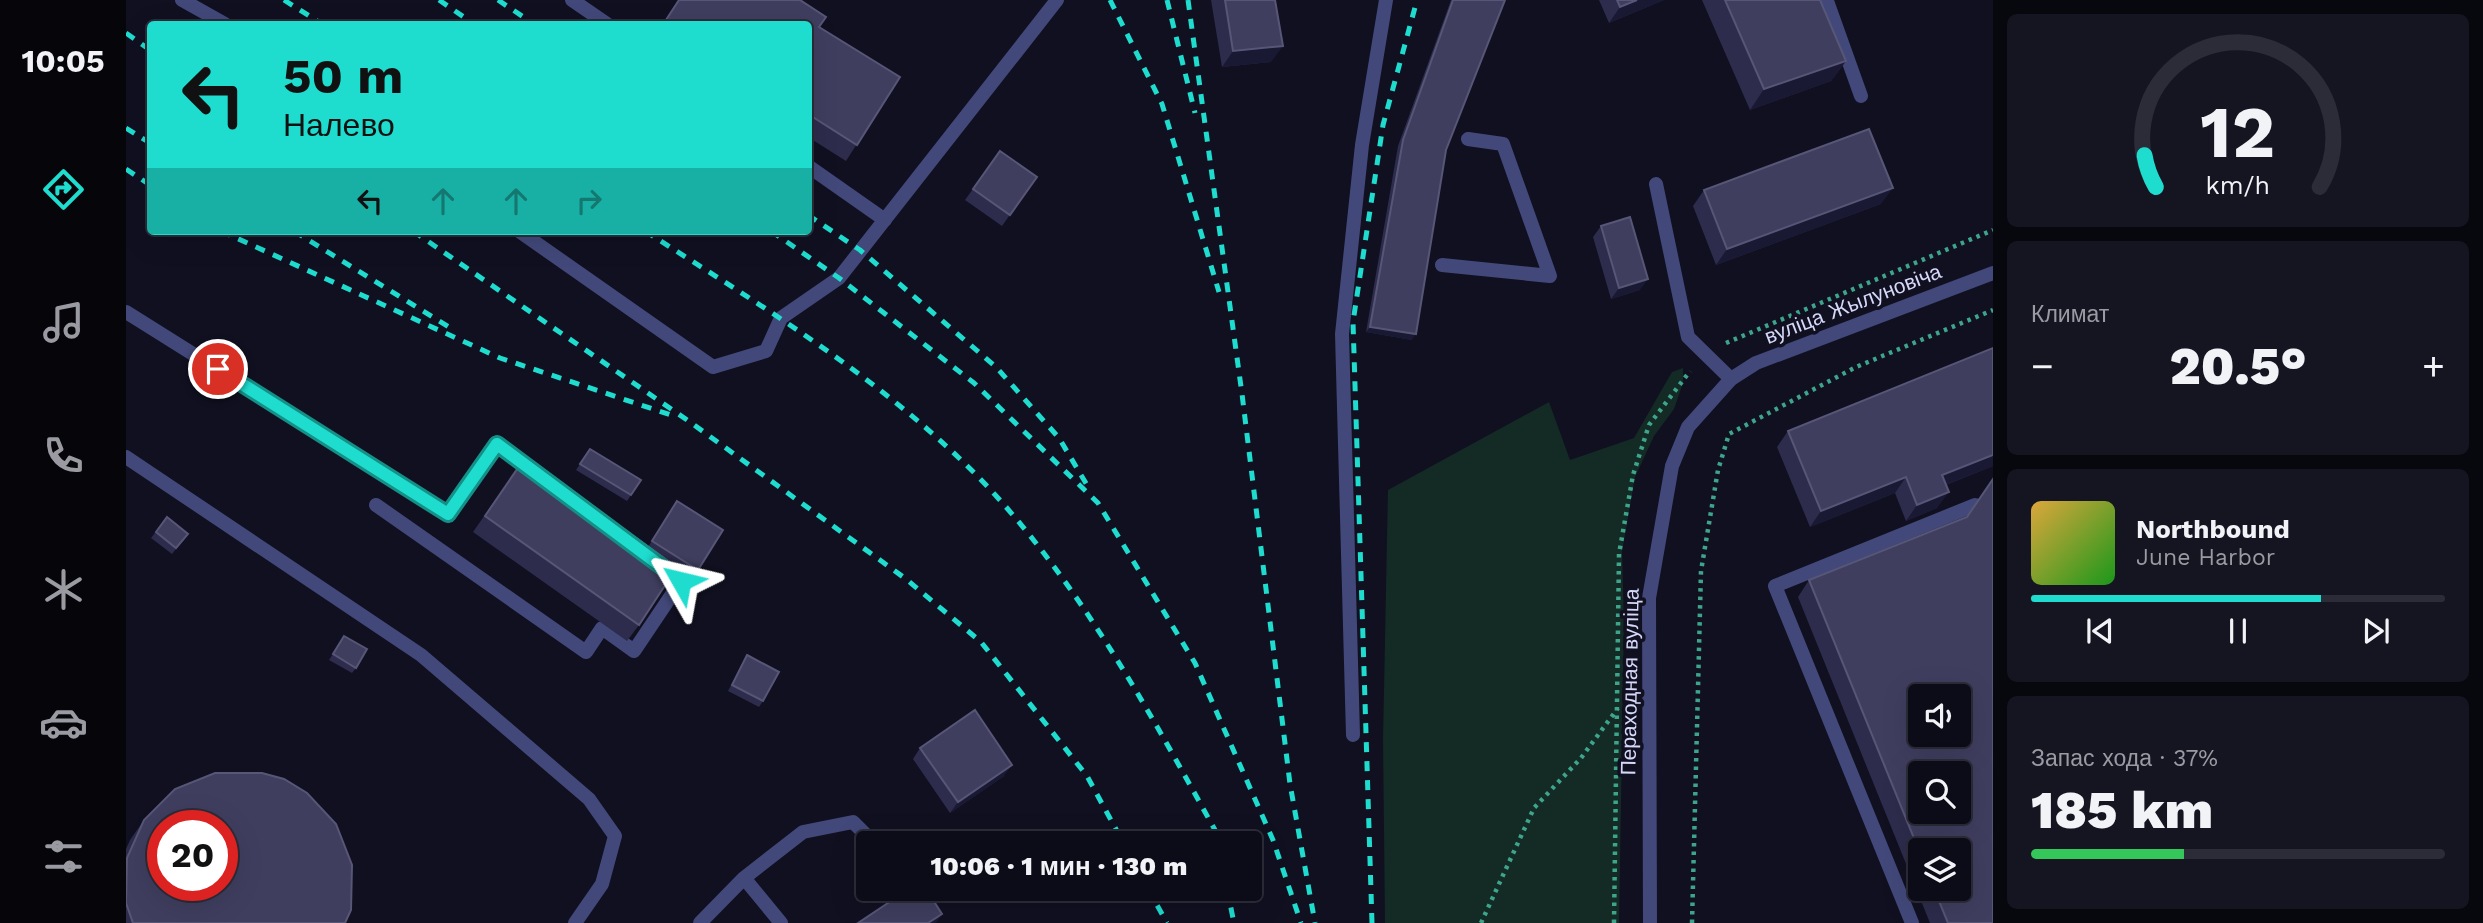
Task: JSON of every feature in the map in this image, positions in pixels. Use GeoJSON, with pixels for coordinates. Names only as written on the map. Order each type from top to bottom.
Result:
{"type":"FeatureCollection","features":[{"type":"Feature","properties":{"kind":"street"},"geometry":{"type":"LineString","coordinates":[[182,0],[220,21]]}},
{"type":"Feature","properties":{"kind":"street"},"geometry":{"type":"LineString","coordinates":[[572,0],[603,21]]}},
{"type":"Feature","properties":{"kind":"street"},"geometry":{"type":"LineString","coordinates":[[525,235],[713,366],[766,351],[781,318],[839,278],[1057,0]]}},
{"type":"Feature","properties":{"kind":"street"},"geometry":{"type":"LineString","coordinates":[[1353,735],[1342,334],[1362,145],[1386,0]]}},
{"type":"Feature","properties":{"kind":"street"},"geometry":{"type":"LineString","coordinates":[[1827,1],[1861,96]]}},
{"type":"Feature","properties":{"kind":"street"},"geometry":{"type":"LineString","coordinates":[[1441,265],[1550,276],[1503,144],[1468,139]]}},
{"type":"Feature","properties":{"kind":"street"},"geometry":{"type":"LineString","coordinates":[[812,169],[885,220]]}},
{"type":"Feature","properties":{"kind":"street"},"geometry":{"type":"LineString","coordinates":[[1656,184],[1689,337],[1731,379]]}},
{"type":"Feature","properties":{"kind":"street","name":"вуліца Жылуновіча"},"geometry":{"type":"LineString","coordinates":[[1731,379],[1756,363],[1993,273]]}},
{"type":"Feature","properties":{"kind":"street"},"geometry":{"type":"LineString","coordinates":[[126,312],[448,514],[497,444],[551,485]]}},
{"type":"Feature","properties":{"kind":"street","name":"Пераходная вуліца"},"geometry":{"type":"LineString","coordinates":[[1650,923],[1649,598],[1672,466],[1688,427],[1731,379]]}},
{"type":"Feature","properties":{"kind":"street"},"geometry":{"type":"LineString","coordinates":[[126,457],[421,655],[589,799],[615,836],[602,884],[575,923]]}},
{"type":"Feature","properties":{"kind":"street"},"geometry":{"type":"LineString","coordinates":[[376,505],[586,652],[602,628],[634,651],[681,581],[648,557]]}},
{"type":"Feature","properties":{"kind":"street"},"geometry":{"type":"LineString","coordinates":[[1912,923],[1775,586],[1975,505]]}},
{"type":"Feature","properties":{"kind":"street"},"geometry":{"type":"LineString","coordinates":[[701,923],[744,878],[803,832],[853,822],[862,831]]}},
{"type":"Feature","properties":{"kind":"street"},"geometry":{"type":"LineString","coordinates":[[744,878],[781,923]]}},
{"type":"Feature","properties":{"kind":"path"},"geometry":{"type":"LineString","coordinates":[[1703,353],[1993,230]]}},
{"type":"Feature","properties":{"kind":"path"},"geometry":{"type":"LineString","coordinates":[[1692,923],[1701,571],[1718,470],[1729,434],[1856,367],[1993,310]]}},
{"type":"Feature","properties":{"kind":"path"},"geometry":{"type":"LineString","coordinates":[[1481,923],[1534,808],[1581,758],[1619,707]]}},
{"type":"Feature","properties":{"kind":"green space"},"geometry":{"type":"Polygon","coordinates":[[[1683,368],[1683,383],[1674,409],[1654,436],[1635,477],[1622,552],[1624,620],[1619,923],[1385,923],[1383,740],[1388,490],[1549,402],[1570,460],[1634,438],[1672,372],[1683,368]]]}},
{"type":"Feature","properties":{"kind":"building"},"geometry":{"type":"Polygon","coordinates":[[[679,0],[800,0],[826,17],[819,27],[900,77],[857,145],[812,117],[812,21],[665,21],[679,0]]]}},
{"type":"Feature","properties":{"kind":"building"},"geometry":{"type":"Polygon","coordinates":[[[1225,0],[1275,0],[1283,46],[1233,51],[1225,0]]]}},
{"type":"Feature","properties":{"kind":"building"},"geometry":{"type":"Polygon","coordinates":[[[1453,0],[1505,0],[1446,150],[1416,334],[1370,327],[1403,140],[1453,0]]]}},
{"type":"Feature","properties":{"kind":"building"},"geometry":{"type":"Polygon","coordinates":[[[1617,0],[1637,0],[1620,7],[1617,0]]]}},
{"type":"Feature","properties":{"kind":"building"},"geometry":{"type":"Polygon","coordinates":[[[1725,0],[1820,0],[1846,61],[1764,89],[1725,0]]]}},
{"type":"Feature","properties":{"kind":"building"},"geometry":{"type":"Polygon","coordinates":[[[1869,129],[1893,188],[1727,249],[1704,190],[1869,129]]]}},
{"type":"Feature","properties":{"kind":"building"},"geometry":{"type":"Polygon","coordinates":[[[1000,151],[1037,177],[1010,215],[973,189],[1000,151]]]}},
{"type":"Feature","properties":{"kind":"building"},"geometry":{"type":"Polygon","coordinates":[[[1630,217],[1648,279],[1619,288],[1601,226],[1630,217]]]}},
{"type":"Feature","properties":{"kind":"building"},"geometry":{"type":"Polygon","coordinates":[[[1993,348],[1993,455],[1942,475],[1949,492],[1917,505],[1906,477],[1821,511],[1788,431],[1993,348]]]}},
{"type":"Feature","properties":{"kind":"building"},"geometry":{"type":"Polygon","coordinates":[[[590,449],[641,480],[631,495],[580,464],[590,449]]]}},
{"type":"Feature","properties":{"kind":"building"},"geometry":{"type":"Polygon","coordinates":[[[524,459],[677,567],[639,625],[485,516],[524,459]]]}},
{"type":"Feature","properties":{"kind":"building"},"geometry":{"type":"Polygon","coordinates":[[[1993,479],[1993,923],[1948,923],[1939,901],[1971,901],[1971,838],[1914,838],[1908,824],[1971,824],[1971,761],[1908,761],[1908,823],[1809,580],[1967,517],[1993,479]]]}},
{"type":"Feature","properties":{"kind":"building"},"geometry":{"type":"Polygon","coordinates":[[[677,501],[723,530],[698,570],[652,541],[677,501]]]}},
{"type":"Feature","properties":{"kind":"building"},"geometry":{"type":"Polygon","coordinates":[[[167,517],[188,534],[176,548],[156,532],[167,517]]]}},
{"type":"Feature","properties":{"kind":"building"},"geometry":{"type":"Polygon","coordinates":[[[344,636],[367,649],[356,668],[333,654],[344,636]]]}},
{"type":"Feature","properties":{"kind":"building"},"geometry":{"type":"Polygon","coordinates":[[[747,655],[779,672],[763,701],[732,685],[747,655]]]}},
{"type":"Feature","properties":{"kind":"building"},"geometry":{"type":"Polygon","coordinates":[[[975,710],[1012,765],[958,802],[920,748],[975,710]]]}},
{"type":"Feature","properties":{"kind":"building"},"geometry":{"type":"Polygon","coordinates":[[[215,773],[262,773],[284,779],[307,793],[336,824],[352,865],[351,910],[345,923],[133,923],[126,903],[127,858],[147,817],[147,901],[238,901],[238,810],[154,810],[175,789],[215,773]]]}},
{"type":"Feature","properties":{"kind":"building"},"geometry":{"type":"Polygon","coordinates":[[[891,901],[934,901],[942,914],[928,923],[858,923],[891,901]]]}},
{"type":"Feature","properties":{"kind":"railway"},"geometry":{"type":"LineString","coordinates":[[284,0],[317,21]]}},
{"type":"Feature","properties":{"kind":"railway"},"geometry":{"type":"LineString","coordinates":[[439,0],[470,21]]}},
{"type":"Feature","properties":{"kind":"railway"},"geometry":{"type":"LineString","coordinates":[[498,0],[530,21]]}},
{"type":"Feature","properties":{"kind":"railway"},"geometry":{"type":"LineString","coordinates":[[1110,0],[1162,104],[1219,292]]}},
{"type":"Feature","properties":{"kind":"railway"},"geometry":{"type":"LineString","coordinates":[[1167,0],[1195,113]]}},
{"type":"Feature","properties":{"kind":"railway"},"geometry":{"type":"LineString","coordinates":[[1188,0],[1242,394],[1290,784],[1315,923]]}},
{"type":"Feature","properties":{"kind":"railway"},"geometry":{"type":"LineString","coordinates":[[1372,923],[1353,322],[1383,125],[1417,0]]}},
{"type":"Feature","properties":{"kind":"railway"},"geometry":{"type":"LineString","coordinates":[[126,33],[147,48]]}},
{"type":"Feature","properties":{"kind":"railway"},"geometry":{"type":"LineString","coordinates":[[126,128],[147,141]]}},
{"type":"Feature","properties":{"kind":"railway"},"geometry":{"type":"LineString","coordinates":[[126,169],[147,183]]}},
{"type":"Feature","properties":{"kind":"railway"},"geometry":{"type":"LineString","coordinates":[[812,218],[860,250],[996,367],[1059,438],[1087,485]]}},
{"type":"Feature","properties":{"kind":"railway"},"geometry":{"type":"LineString","coordinates":[[230,235],[500,358],[671,415]]}},
{"type":"Feature","properties":{"kind":"railway"},"geometry":{"type":"LineString","coordinates":[[300,235],[449,327]]}},
{"type":"Feature","properties":{"kind":"railway"},"geometry":{"type":"LineString","coordinates":[[419,235],[690,422],[906,579],[981,642],[1087,776],[1117,831]]}},
{"type":"Feature","properties":{"kind":"railway"},"geometry":{"type":"LineString","coordinates":[[651,235],[780,318],[868,381],[950,449],[988,487],[1054,566],[1084,609],[1139,696],[1215,831]]}},
{"type":"Feature","properties":{"kind":"railway"},"geometry":{"type":"LineString","coordinates":[[777,235],[839,278],[974,383],[1098,503],[1195,663],[1273,840],[1301,923]]}},
{"type":"Feature","properties":{"kind":"railway"},"geometry":{"type":"LineString","coordinates":[[1155,901],[1167,923]]}},
{"type":"Feature","properties":{"kind":"railway"},"geometry":{"type":"LineString","coordinates":[[1229,901],[1234,923]]}},
{"type":"Feature","properties":{"kind":"route"},"geometry":{"type":"LineString","coordinates":[[218,369],[448,514],[497,444],[681,581]]}}]}
